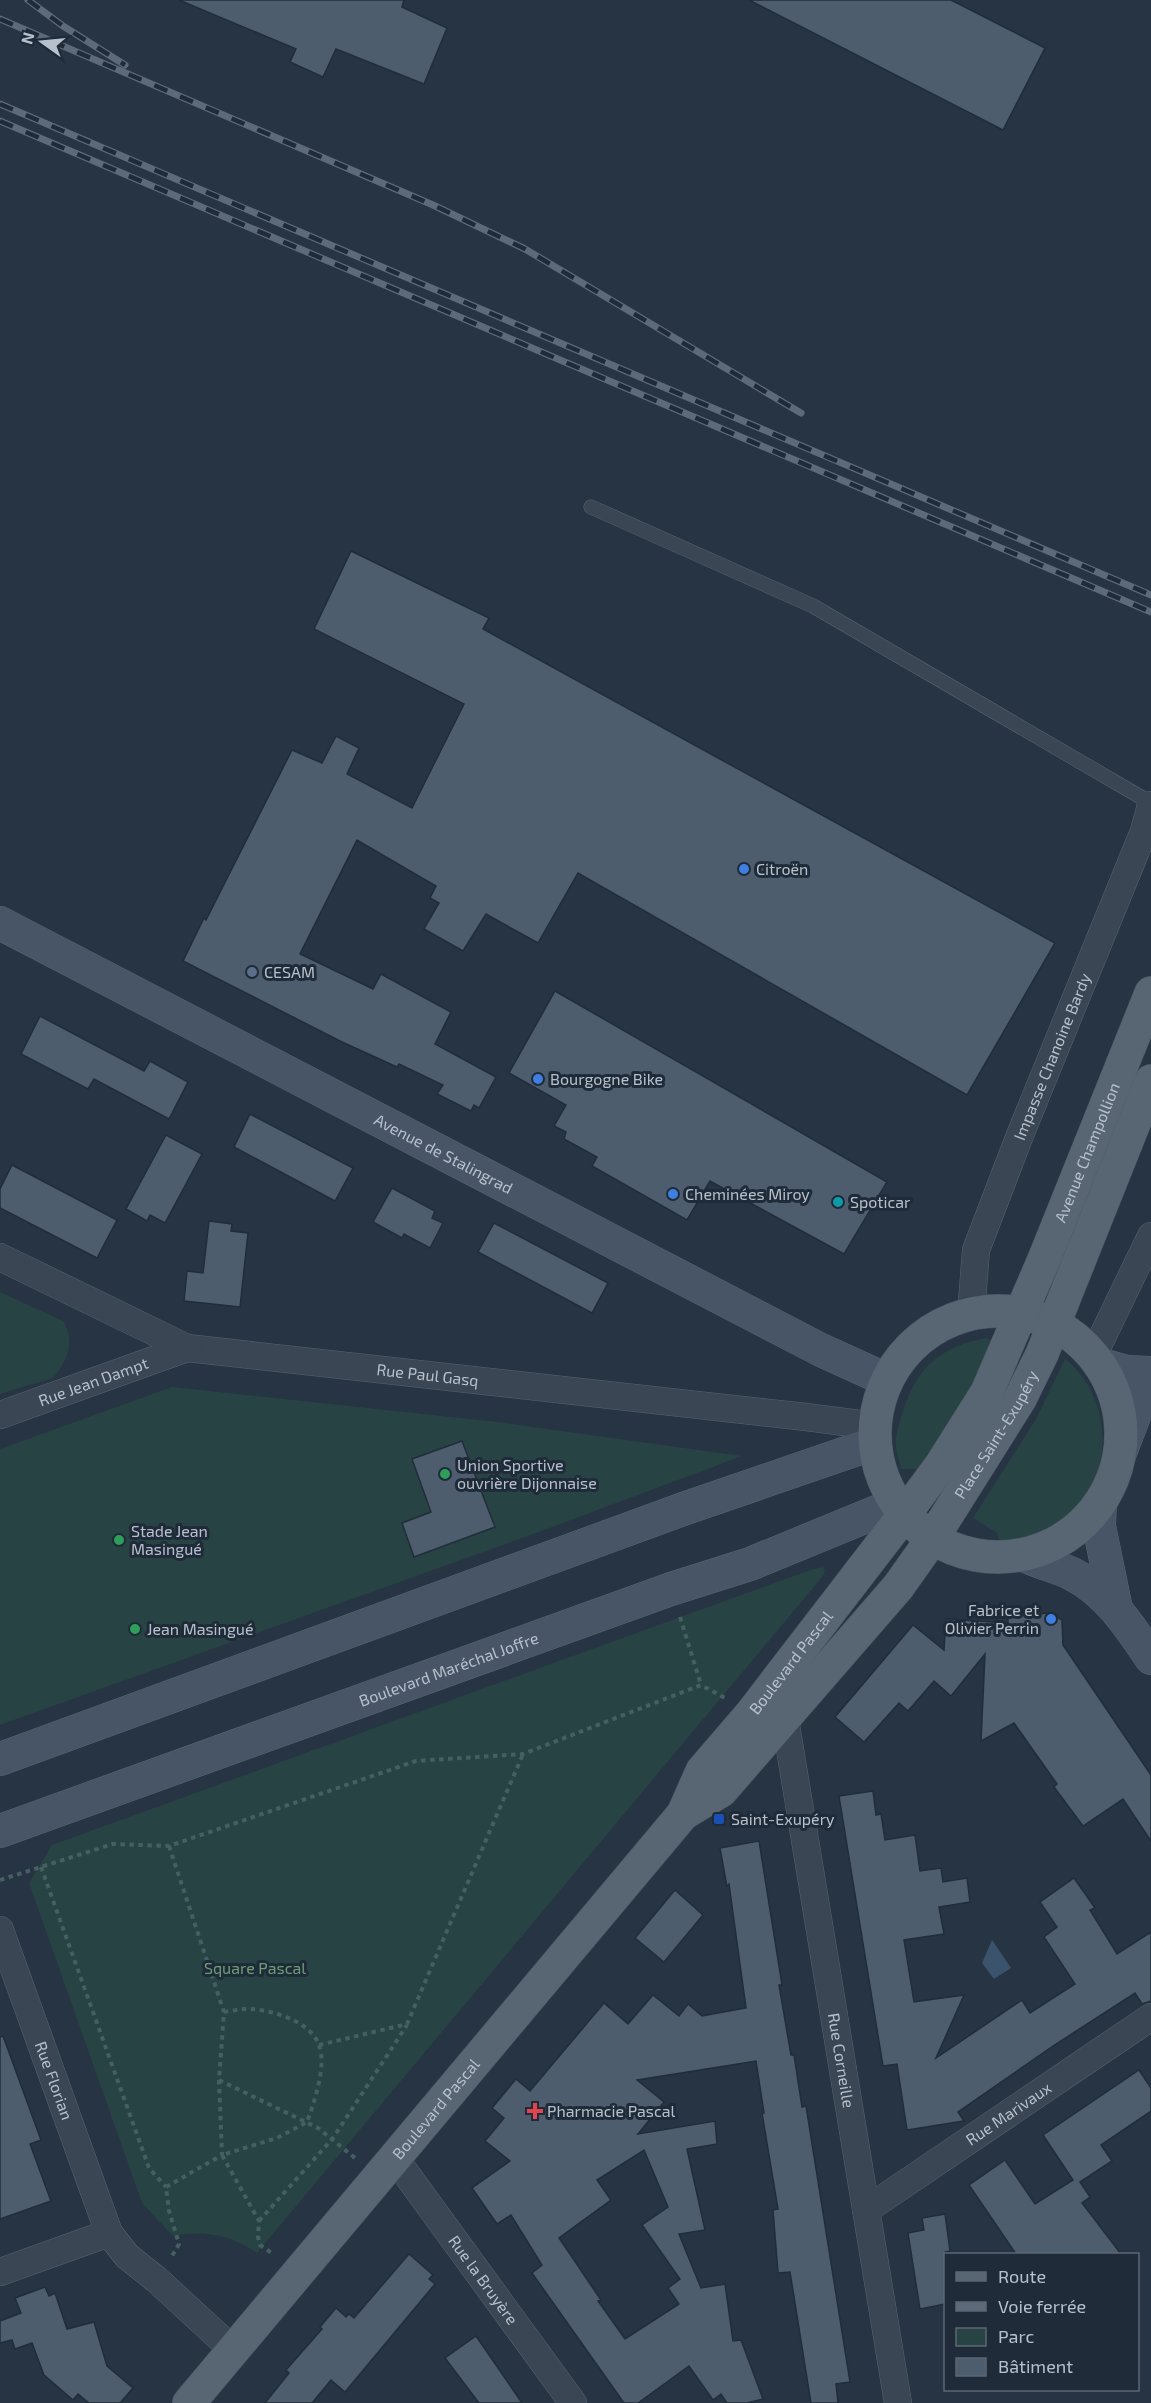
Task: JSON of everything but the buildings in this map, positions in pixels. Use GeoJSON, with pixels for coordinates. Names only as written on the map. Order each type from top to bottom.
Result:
{"type":"FeatureCollection","features":[{"type":"Feature","properties":{"kind":"main road","name":"Avenue de Stalingrad"},"geometry":{"type":"LineString","coordinates":[[0,923],[821,1350],[887,1380]]}},
{"type":"Feature","properties":{"kind":"main road","name":"Avenue Champollion"},"geometry":{"type":"LineString","coordinates":[[1021,1313],[1151,993]]}},
{"type":"Feature","properties":{"kind":"main road","name":"Avenue Champollion"},"geometry":{"type":"LineString","coordinates":[[1053,1324],[1151,1081]]}},
{"type":"Feature","properties":{"kind":"main road"},"geometry":{"type":"LineString","coordinates":[[1120,1454],[1119,1413],[1114,1394],[1096,1360],[1077,1339],[1053,1324],[1021,1313],[992,1311],[971,1314],[938,1326],[917,1341],[902,1357],[887,1380],[878,1404],[875,1435],[879,1469],[900,1510],[932,1539],[952,1550],[975,1556],[1005,1558],[1042,1550],[1068,1536],[1100,1503],[1112,1482],[1139,1403],[1151,1386]]}},
{"type":"Feature","properties":{"kind":"main road","name":"Place Saint-Exupéry"},"geometry":{"type":"LineString","coordinates":[[900,1510],[941,1465],[987,1392],[1021,1313]]}},
{"type":"Feature","properties":{"kind":"main road","name":"Place Saint-Exupéry"},"geometry":{"type":"LineString","coordinates":[[932,1539],[1020,1399],[1053,1324]]}},
{"type":"Feature","properties":{"kind":"main road"},"geometry":{"type":"LineString","coordinates":[[1096,1360],[1127,1372],[1151,1373]]}},
{"type":"Feature","properties":{"kind":"main road"},"geometry":{"type":"LineString","coordinates":[[0,1759],[686,1508],[875,1435]]}},
{"type":"Feature","properties":{"kind":"main road"},"geometry":{"type":"LineString","coordinates":[[1100,1503],[1099,1526],[1116,1609]]}},
{"type":"Feature","properties":{"kind":"main road","name":"Boulevard Maréchal Joffre"},"geometry":{"type":"LineString","coordinates":[[0,1831],[900,1510]]}},
{"type":"Feature","properties":{"kind":"main road","name":"Boulevard Pascal"},"geometry":{"type":"LineString","coordinates":[[189,2403],[683,1814],[702,1771],[751,1714],[900,1510]]}},
{"type":"Feature","properties":{"kind":"main road","name":"Boulevard Pascal"},"geometry":{"type":"LineString","coordinates":[[683,1814],[721,1791],[898,1587],[932,1539]]}},
{"type":"Feature","properties":{"kind":"main road"},"geometry":{"type":"LineString","coordinates":[[1024,1555],[1044,1565],[1074,1575],[1116,1609],[1151,1658]]}},
{"type":"Feature","properties":{"kind":"street","name":"Impasse Chanoine Bardy"},"geometry":{"type":"LineString","coordinates":[[971,1314],[976,1250],[1024,1124],[1144,831],[1151,804]]}},
{"type":"Feature","properties":{"kind":"street"},"geometry":{"type":"LineString","coordinates":[[1096,1360],[1151,1236]]}},
{"type":"Feature","properties":{"kind":"street","name":"Rue Paul Gasq"},"geometry":{"type":"LineString","coordinates":[[0,1257],[187,1348],[806,1417],[875,1435]]}},
{"type":"Feature","properties":{"kind":"street","name":"Rue Jean Dampt"},"geometry":{"type":"LineString","coordinates":[[0,1415],[187,1348]]}},
{"type":"Feature","properties":{"kind":"street","name":"Rue Corneille"},"geometry":{"type":"LineString","coordinates":[[785,1719],[898,2403]]}},
{"type":"Feature","properties":{"kind":"street","name":"Rue Florian"},"geometry":{"type":"LineString","coordinates":[[0,1930],[110,2233],[127,2256],[157,2280],[233,2350]]}},
{"type":"Feature","properties":{"kind":"street","name":"Rue Marivaux"},"geometry":{"type":"LineString","coordinates":[[866,2210],[1151,2017]]}},
{"type":"Feature","properties":{"kind":"street","name":"Rue la Bruyère"},"geometry":{"type":"LineString","coordinates":[[385,2167],[573,2403]]}},
{"type":"Feature","properties":{"kind":"street"},"geometry":{"type":"LineString","coordinates":[[0,2272],[110,2233]]}},
{"type":"Feature","properties":{"kind":"lane"},"geometry":{"type":"LineString","coordinates":[[591,507],[813,606],[1151,804]]}},
{"type":"Feature","properties":{"kind":"path"},"geometry":{"type":"LineString","coordinates":[[671,1590],[702,1685],[751,1714]]}},
{"type":"Feature","properties":{"kind":"path"},"geometry":{"type":"LineString","coordinates":[[0,1880],[113,1844],[170,1846],[416,1761],[523,1754],[702,1685]]}},
{"type":"Feature","properties":{"kind":"path"},"geometry":{"type":"LineString","coordinates":[[259,2221],[333,2138],[407,2025],[523,1754]]}},
{"type":"Feature","properties":{"kind":"path"},"geometry":{"type":"LineString","coordinates":[[170,1846],[224,2012],[219,2080],[222,2155],[259,2221],[260,2245],[297,2273]]}},
{"type":"Feature","properties":{"kind":"path"},"geometry":{"type":"LineString","coordinates":[[41,1867],[148,2168],[166,2187],[169,2211],[179,2244],[157,2280]]}},
{"type":"Feature","properties":{"kind":"path"},"geometry":{"type":"LineString","coordinates":[[166,2187],[222,2155],[277,2138],[307,2122],[315,2100],[321,2068],[319,2045],[306,2027],[281,2016],[250,2008],[224,2012]]}},
{"type":"Feature","properties":{"kind":"path"},"geometry":{"type":"LineString","coordinates":[[319,2045],[407,2025]]}},
{"type":"Feature","properties":{"kind":"path"},"geometry":{"type":"LineString","coordinates":[[219,2080],[307,2122],[385,2167]]}},
{"type":"Feature","properties":{"kind":"green space"},"geometry":{"type":"Polygon","coordinates":[[[0,1292],[63,1321],[67,1328],[69,1343],[66,1358],[53,1378],[0,1394],[0,1292]]]}},
{"type":"Feature","properties":{"kind":"green space"},"geometry":{"type":"Polygon","coordinates":[[[987,1338],[997,1347],[919,1469],[901,1469],[896,1449],[897,1434],[902,1414],[915,1384],[932,1362],[943,1353],[987,1338]]]}},
{"type":"Feature","properties":{"kind":"green space"},"geometry":{"type":"Polygon","coordinates":[[[1065,1359],[1084,1379],[1097,1404],[1103,1439],[1097,1473],[1080,1503],[1052,1528],[1035,1535],[999,1541],[997,1533],[973,1518],[1036,1419],[1065,1359]]]}},
{"type":"Feature","properties":{"kind":"green space","name":"Jean Masingué"},"geometry":{"type":"Polygon","coordinates":[[[172,1387],[498,1422],[742,1456],[539,1532],[0,1725],[0,1449],[172,1387]]]}},
{"type":"Feature","properties":{"kind":"green space","name":"Square Pascal"},"geometry":{"type":"Polygon","coordinates":[[[823,1567],[825,1570],[823,1576],[257,2253],[227,2238],[206,2234],[173,2236],[142,2203],[29,1883],[52,1845],[823,1567]]]}},
{"type":"Feature","properties":{"kind":"water"},"geometry":{"type":"Polygon","coordinates":[[[992,1940],[1011,1968],[994,1979],[982,1963],[992,1940]]]}},
{"type":"Feature","properties":{"kind":"railway"},"geometry":{"type":"LineString","coordinates":[[28,0],[63,26],[125,65]]}},
{"type":"Feature","properties":{"kind":"railway"},"geometry":{"type":"LineString","coordinates":[[0,19],[433,205],[525,249],[801,413]]}},
{"type":"Feature","properties":{"kind":"railway"},"geometry":{"type":"LineString","coordinates":[[0,104],[1151,595]]}},
{"type":"Feature","properties":{"kind":"railway"},"geometry":{"type":"LineString","coordinates":[[0,121],[1151,612]]}},
{"type":"Feature","properties":{"kind":"place","name":"Citroën"},"geometry":{"type":"Point","coordinates":[744,869]}},
{"type":"Feature","properties":{"kind":"place","name":"CESAM"},"geometry":{"type":"Point","coordinates":[252,972]}},
{"type":"Feature","properties":{"kind":"place","name":"Bourgogne Bike"},"geometry":{"type":"Point","coordinates":[538,1079]}},
{"type":"Feature","properties":{"kind":"place","name":"Cheminées Miroy"},"geometry":{"type":"Point","coordinates":[673,1194]}},
{"type":"Feature","properties":{"kind":"place","name":"Spoticar"},"geometry":{"type":"Point","coordinates":[838,1202]}},
{"type":"Feature","properties":{"kind":"place","name":"Union Sportive ouvrière Dijonnaise"},"geometry":{"type":"Point","coordinates":[445,1474]}},
{"type":"Feature","properties":{"kind":"place","name":"Stade Jean Masingué"},"geometry":{"type":"Point","coordinates":[119,1540]}},
{"type":"Feature","properties":{"kind":"place","name":"Fabrice et Olivier Perrin"},"geometry":{"type":"Point","coordinates":[1051,1619]}},
{"type":"Feature","properties":{"kind":"place","name":"Jean Masingué"},"geometry":{"type":"Point","coordinates":[135,1629]}},
{"type":"Feature","properties":{"kind":"place","name":"Saint-Exupéry"},"geometry":{"type":"Point","coordinates":[719,1819]}},
{"type":"Feature","properties":{"kind":"place","name":"Pharmacie Pascal"},"geometry":{"type":"Point","coordinates":[535,2111]}}]}
